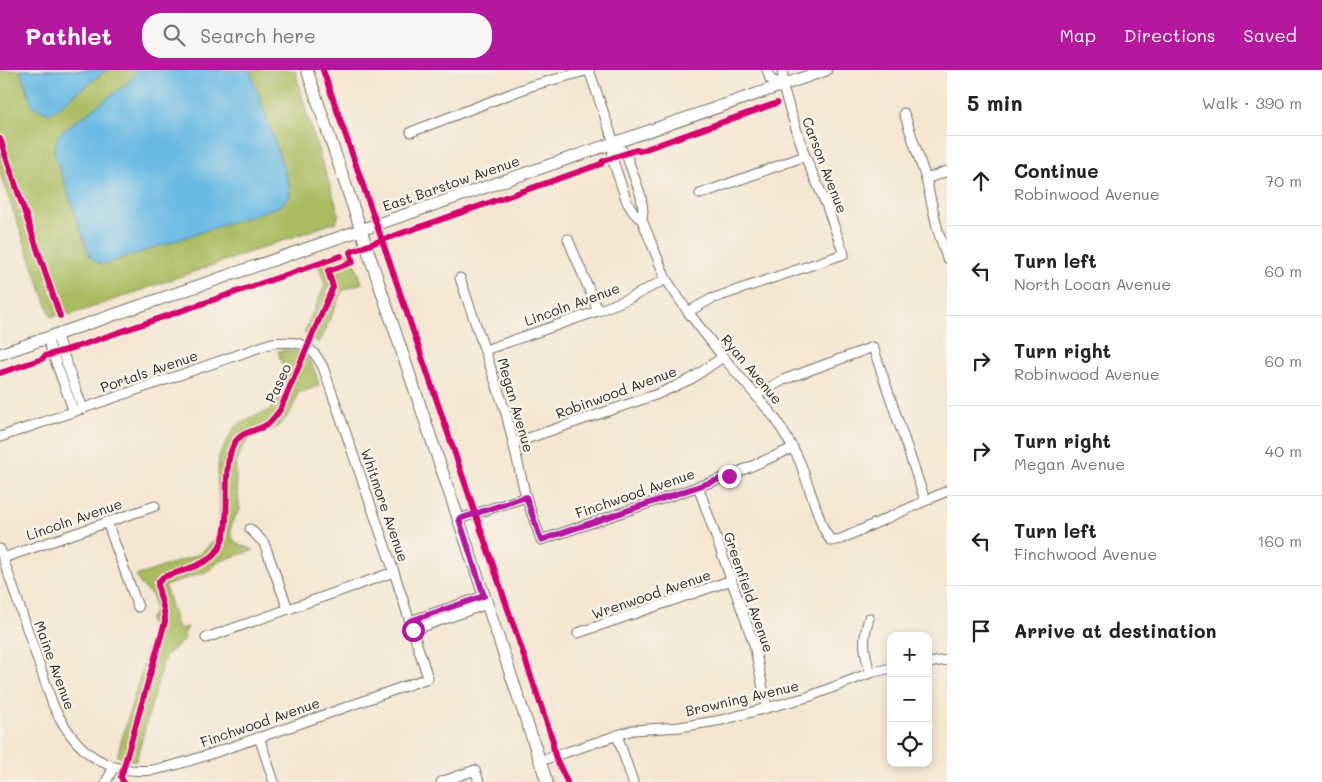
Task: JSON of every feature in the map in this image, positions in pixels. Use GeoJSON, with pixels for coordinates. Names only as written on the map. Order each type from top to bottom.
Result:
{"type":"FeatureCollection","features":[{"type":"Feature","properties":{"kind":"street"},"geometry":{"type":"LineString","coordinates":[[307,70],[547,782]]}},
{"type":"Feature","properties":{"kind":"street"},"geometry":{"type":"LineString","coordinates":[[411,132],[531,86],[589,70],[614,143]]}},
{"type":"Feature","properties":{"kind":"street","name":"Carson Avenue"},"geometry":{"type":"LineString","coordinates":[[767,70],[770,79],[782,85]]}},
{"type":"Feature","properties":{"kind":"street","name":"Carson Avenue"},"geometry":{"type":"LineString","coordinates":[[688,312],[711,299],[844,254],[826,204],[805,156],[782,85],[783,70]]}},
{"type":"Feature","properties":{"kind":"street","name":"East Barstow Avenue"},"geometry":{"type":"LineString","coordinates":[[0,354],[826,70]]}},
{"type":"Feature","properties":{"kind":"street"},"geometry":{"type":"LineString","coordinates":[[904,113],[926,179],[938,231],[947,258]]}},
{"type":"Feature","properties":{"kind":"street","name":"Ryan Avenue"},"geometry":{"type":"LineString","coordinates":[[614,143],[612,158],[627,202],[634,213],[642,220],[666,279],[722,357],[775,418],[800,462],[823,528],[831,541],[841,539],[925,500]]}},
{"type":"Feature","properties":{"kind":"street","name":"Ryan Avenue"},"geometry":{"type":"LineString","coordinates":[[614,143],[626,154],[638,188],[643,211],[642,220]]}},
{"type":"Feature","properties":{"kind":"street"},"geometry":{"type":"LineString","coordinates":[[700,194],[805,156]]}},
{"type":"Feature","properties":{"kind":"street"},"geometry":{"type":"LineString","coordinates":[[926,179],[947,171]]}},
{"type":"Feature","properties":{"kind":"street"},"geometry":{"type":"LineString","coordinates":[[568,239],[598,311]]}},
{"type":"Feature","properties":{"kind":"street","name":"Megan Avenue"},"geometry":{"type":"LineString","coordinates":[[460,278],[506,412],[526,497],[541,540]]}},
{"type":"Feature","properties":{"kind":"street","name":"Lincoln Avenue"},"geometry":{"type":"LineString","coordinates":[[485,350],[598,311],[630,298],[666,279]]}},
{"type":"Feature","properties":{"kind":"street"},"geometry":{"type":"LineString","coordinates":[[52,336],[83,409]]}},
{"type":"Feature","properties":{"kind":"street"},"geometry":{"type":"LineString","coordinates":[[52,336],[74,412]]}},
{"type":"Feature","properties":{"kind":"street","name":"Portals Avenue"},"geometry":{"type":"LineString","coordinates":[[0,437],[272,343],[291,341],[308,347]]}},
{"type":"Feature","properties":{"kind":"street","name":"Whitmore Avenue"},"geometry":{"type":"LineString","coordinates":[[308,347],[316,354],[323,367],[394,572],[428,678]]}},
{"type":"Feature","properties":{"kind":"street"},"geometry":{"type":"LineString","coordinates":[[756,395],[783,380],[873,347],[925,500],[947,491]]}},
{"type":"Feature","properties":{"kind":"street","name":"Robinwood Avenue"},"geometry":{"type":"LineString","coordinates":[[514,444],[658,394],[691,379],[722,357]]}},
{"type":"Feature","properties":{"kind":"street","name":"Finchwood Avenue"},"geometry":{"type":"LineString","coordinates":[[541,540],[751,467],[793,448]]}},
{"type":"Feature","properties":{"kind":"street","name":"Greenfield Avenue"},"geometry":{"type":"LineString","coordinates":[[698,486],[758,658],[767,708]]}},
{"type":"Feature","properties":{"kind":"street"},"geometry":{"type":"LineString","coordinates":[[459,519],[526,497]]}},
{"type":"Feature","properties":{"kind":"street","name":"Lincoln Avenue"},"geometry":{"type":"LineString","coordinates":[[3,558],[155,506]]}},
{"type":"Feature","properties":{"kind":"street"},"geometry":{"type":"LineString","coordinates":[[107,522],[138,607]]}},
{"type":"Feature","properties":{"kind":"street"},"geometry":{"type":"LineString","coordinates":[[250,529],[264,543],[288,609]]}},
{"type":"Feature","properties":{"kind":"street","name":"Maine Avenue"},"geometry":{"type":"LineString","coordinates":[[0,549],[53,705],[62,725],[76,743],[95,757],[114,767]]}},
{"type":"Feature","properties":{"kind":"street"},"geometry":{"type":"LineString","coordinates":[[206,638],[394,572]]}},
{"type":"Feature","properties":{"kind":"street","name":"Wrenwood Avenue"},"geometry":{"type":"LineString","coordinates":[[578,633],[732,580]]}},
{"type":"Feature","properties":{"kind":"street"},"geometry":{"type":"LineString","coordinates":[[411,626],[486,600]]}},
{"type":"Feature","properties":{"kind":"street"},"geometry":{"type":"LineString","coordinates":[[869,618],[864,636],[870,673]]}},
{"type":"Feature","properties":{"kind":"street"},"geometry":{"type":"LineString","coordinates":[[932,662],[947,660]]}},
{"type":"Feature","properties":{"kind":"street","name":"Browning Avenue"},"geometry":{"type":"LineString","coordinates":[[540,761],[644,728],[680,727],[722,720],[808,697],[870,673],[887,669]]}},
{"type":"Feature","properties":{"kind":"street","name":"Finchwood Avenue"},"geometry":{"type":"LineString","coordinates":[[114,767],[138,770],[170,766],[428,678]]}},
{"type":"Feature","properties":{"kind":"street"},"geometry":{"type":"LineString","coordinates":[[617,735],[633,782]]}},
{"type":"Feature","properties":{"kind":"street"},"geometry":{"type":"LineString","coordinates":[[259,737],[274,782]]}},
{"type":"Feature","properties":{"kind":"street"},"geometry":{"type":"LineString","coordinates":[[106,782],[114,767]]}},
{"type":"Feature","properties":{"kind":"street"},"geometry":{"type":"LineString","coordinates":[[441,782],[475,770],[479,782]]}},
{"type":"Feature","properties":{"kind":"green space"},"geometry":{"type":"Polygon","coordinates":[[[0,70],[295,70],[307,115],[339,214],[336,222],[70,315],[68,312],[51,317],[0,174],[0,70]]]}},
{"type":"Feature","properties":{"kind":"green space"},"geometry":{"type":"Polygon","coordinates":[[[345,252],[352,254],[362,283],[342,291],[319,343],[304,333],[325,285],[317,261],[345,252]]]}},
{"type":"Feature","properties":{"kind":"green space"},"geometry":{"type":"Polygon","coordinates":[[[285,350],[300,353],[309,360],[319,386],[298,393],[291,411],[283,422],[273,429],[251,438],[238,456],[236,474],[240,511],[234,518],[231,532],[238,544],[254,550],[220,561],[208,571],[165,586],[178,629],[188,627],[184,634],[184,640],[165,656],[136,761],[117,756],[153,631],[149,620],[155,611],[153,596],[141,585],[136,576],[200,554],[213,542],[219,531],[220,505],[217,480],[219,456],[234,428],[247,419],[270,410],[286,375],[278,351],[285,350]]]}},
{"type":"Feature","properties":{"kind":"water"},"geometry":{"type":"Polygon","coordinates":[[[20,70],[107,70],[51,113],[33,107],[20,70]]]}},
{"type":"Feature","properties":{"kind":"water"},"geometry":{"type":"Polygon","coordinates":[[[136,70],[250,70],[289,183],[290,196],[281,206],[102,265],[90,257],[54,152],[58,135],[129,82],[136,70]]]}},
{"type":"Feature","properties":{"kind":"cycle path","name":"Paseo"},"geometry":{"type":"LineString","coordinates":[[123,782],[121,777],[165,622],[158,583],[163,577],[204,562],[218,550],[226,523],[227,474],[233,446],[244,434],[268,424],[280,410],[333,287],[328,271],[353,262],[350,252],[382,240],[323,70]]}},
{"type":"Feature","properties":{"kind":"cycle path"},"geometry":{"type":"LineString","coordinates":[[567,782],[556,757],[553,741],[382,240],[601,164],[603,161],[636,150],[640,151],[777,103]]}},
{"type":"Feature","properties":{"kind":"cycle path"},"geometry":{"type":"LineString","coordinates":[[0,139],[60,316]]}},
{"type":"Feature","properties":{"kind":"cycle path"},"geometry":{"type":"LineString","coordinates":[[0,373],[341,256]]}},
{"type":"Feature","properties":{"kind":"route"},"geometry":{"type":"LineString","coordinates":[[413,630],[410,621],[484,596],[459,519],[526,497],[541,540],[729,476]]}}]}
